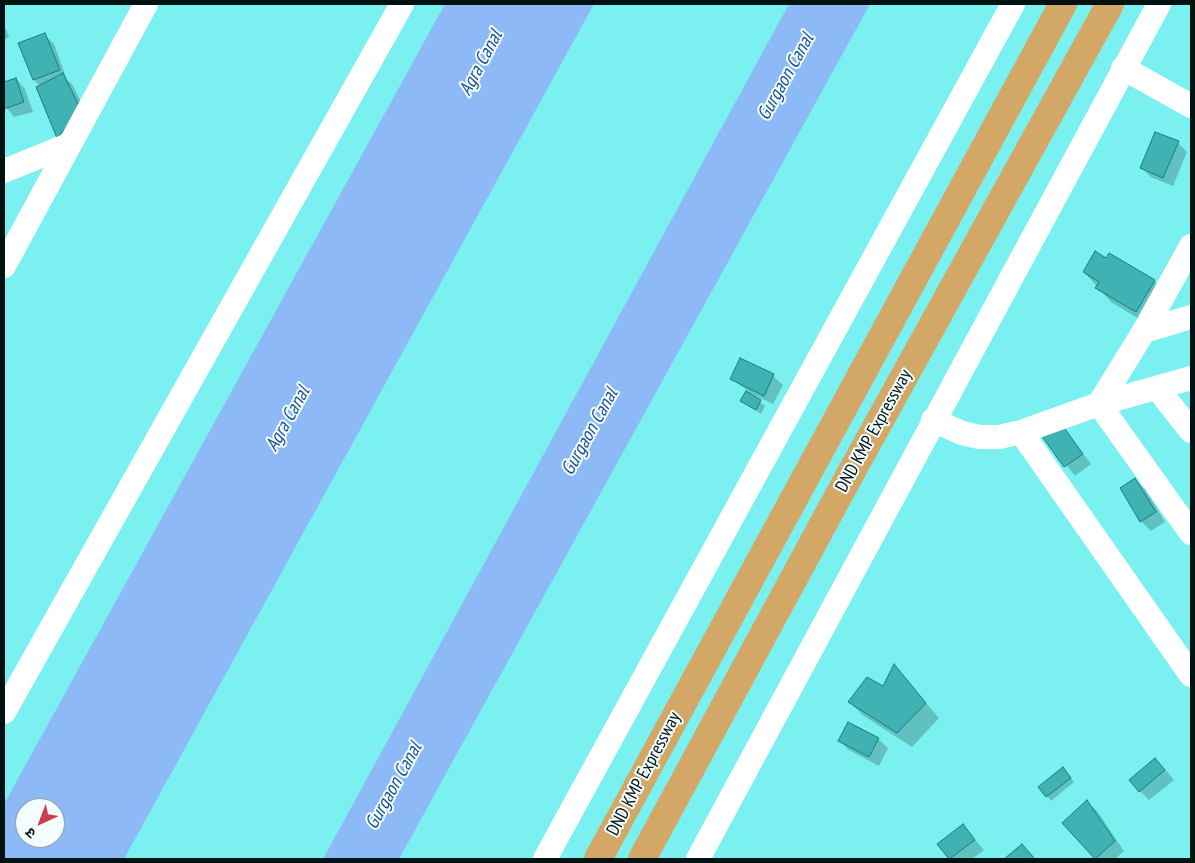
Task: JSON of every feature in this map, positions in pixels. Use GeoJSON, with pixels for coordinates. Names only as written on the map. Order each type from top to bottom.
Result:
{"type":"FeatureCollection","features":[{"type":"Feature","properties":{"kind":"highway","name":"DND KMP Expressway"},"geometry":{"type":"LineString","coordinates":[[598,859],[1064,4]]}},
{"type":"Feature","properties":{"kind":"highway","name":"DND KMP Expressway"},"geometry":{"type":"LineString","coordinates":[[642,859],[852,471],[1110,4]]}},
{"type":"Feature","properties":{"kind":"street"},"geometry":{"type":"LineString","coordinates":[[4,266],[146,4]]}},
{"type":"Feature","properties":{"kind":"street"},"geometry":{"type":"LineString","coordinates":[[4,712],[402,4]]}},
{"type":"Feature","properties":{"kind":"street"},"geometry":{"type":"LineString","coordinates":[[545,859],[1013,4]]}},
{"type":"Feature","properties":{"kind":"street"},"geometry":{"type":"LineString","coordinates":[[698,859],[1159,4]]}},
{"type":"Feature","properties":{"kind":"street"},"geometry":{"type":"LineString","coordinates":[[1123,68],[1191,106]]}},
{"type":"Feature","properties":{"kind":"street"},"geometry":{"type":"LineString","coordinates":[[4,172],[68,145]]}},
{"type":"Feature","properties":{"kind":"street"},"geometry":{"type":"LineString","coordinates":[[1099,404],[1144,331],[1191,246]]}},
{"type":"Feature","properties":{"kind":"street"},"geometry":{"type":"LineString","coordinates":[[1144,331],[1191,317]]}},
{"type":"Feature","properties":{"kind":"street"},"geometry":{"type":"LineString","coordinates":[[933,420],[962,433],[979,437],[999,437],[1021,432],[1099,404],[1191,378]]}},
{"type":"Feature","properties":{"kind":"street"},"geometry":{"type":"LineString","coordinates":[[1158,388],[1191,431]]}},
{"type":"Feature","properties":{"kind":"street"},"geometry":{"type":"LineString","coordinates":[[1099,404],[1191,533]]}},
{"type":"Feature","properties":{"kind":"street"},"geometry":{"type":"LineString","coordinates":[[1021,432],[1191,675]]}},
{"type":"Feature","properties":{"kind":"water","name":"Agra Canal"},"geometry":{"type":"Polygon","coordinates":[[[445,4],[594,4],[124,859],[4,859],[4,804],[445,4]]]}},
{"type":"Feature","properties":{"kind":"water","name":"Gurgaon Canal"},"geometry":{"type":"Polygon","coordinates":[[[789,4],[870,4],[399,859],[323,859],[789,4]]]}},
{"type":"Feature","properties":{"kind":"building"},"geometry":{"type":"Polygon","coordinates":[[[45,33],[60,70],[33,80],[18,43],[45,33]]]}},
{"type":"Feature","properties":{"kind":"building"},"geometry":{"type":"Polygon","coordinates":[[[63,73],[81,110],[57,138],[36,87],[63,73]]]}},
{"type":"Feature","properties":{"kind":"building"},"geometry":{"type":"Polygon","coordinates":[[[16,78],[24,102],[4,109],[4,82],[16,78]]]}},
{"type":"Feature","properties":{"kind":"building"},"geometry":{"type":"Polygon","coordinates":[[[1155,132],[1179,141],[1163,178],[1140,168],[1155,132]]]}},
{"type":"Feature","properties":{"kind":"building"},"geometry":{"type":"Polygon","coordinates":[[[1095,251],[1106,258],[1109,253],[1155,280],[1136,312],[1095,288],[1099,282],[1083,272],[1095,251]]]}},
{"type":"Feature","properties":{"kind":"building"},"geometry":{"type":"Polygon","coordinates":[[[740,358],[774,374],[764,396],[730,379],[740,358]]]}},
{"type":"Feature","properties":{"kind":"building"},"geometry":{"type":"Polygon","coordinates":[[[746,391],[761,400],[756,410],[740,401],[746,391]]]}},
{"type":"Feature","properties":{"kind":"building"},"geometry":{"type":"Polygon","coordinates":[[[1060,422],[1083,454],[1064,467],[1041,435],[1060,422]]]}},
{"type":"Feature","properties":{"kind":"building"},"geometry":{"type":"Polygon","coordinates":[[[1135,478],[1156,512],[1140,522],[1120,488],[1135,478]]]}},
{"type":"Feature","properties":{"kind":"building"},"geometry":{"type":"Polygon","coordinates":[[[894,664],[926,703],[897,733],[848,702],[867,677],[883,686],[894,664]]]}},
{"type":"Feature","properties":{"kind":"building"},"geometry":{"type":"Polygon","coordinates":[[[848,722],[879,738],[869,757],[838,741],[848,722]]]}},
{"type":"Feature","properties":{"kind":"building"},"geometry":{"type":"Polygon","coordinates":[[[1155,758],[1165,770],[1139,792],[1129,780],[1155,758]]]}},
{"type":"Feature","properties":{"kind":"building"},"geometry":{"type":"Polygon","coordinates":[[[1063,767],[1071,778],[1046,797],[1038,787],[1063,767]]]}},
{"type":"Feature","properties":{"kind":"building"},"geometry":{"type":"Polygon","coordinates":[[[1087,800],[1115,841],[1095,859],[1062,823],[1087,800]]]}},
{"type":"Feature","properties":{"kind":"building"},"geometry":{"type":"Polygon","coordinates":[[[963,824],[975,840],[949,859],[937,844],[963,824]]]}},
{"type":"Feature","properties":{"kind":"building"},"geometry":{"type":"Polygon","coordinates":[[[1022,844],[1035,859],[1004,859],[1022,844]]]}}]}
